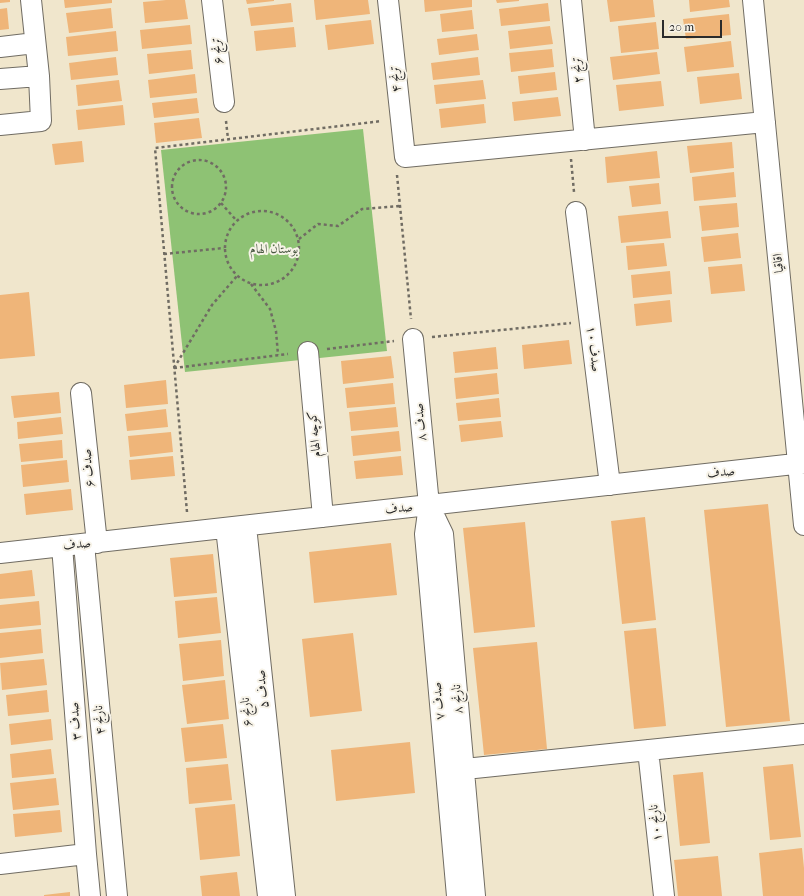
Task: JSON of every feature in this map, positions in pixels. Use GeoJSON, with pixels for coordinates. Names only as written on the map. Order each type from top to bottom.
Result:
{"type":"FeatureCollection","features":[{"type":"Feature","properties":{"kind":"street"},"geometry":{"type":"LineString","coordinates":[[0,125],[41,121],[39,76],[31,0]]}},
{"type":"Feature","properties":{"kind":"street","name":"ترنج ۶"},"geometry":{"type":"LineString","coordinates":[[212,0],[224,102]]}},
{"type":"Feature","properties":{"kind":"street","name":"ترنج ۴"},"geometry":{"type":"LineString","coordinates":[[388,0],[405,157]]}},
{"type":"Feature","properties":{"kind":"street","name":"ترنج ۲"},"geometry":{"type":"LineString","coordinates":[[572,0],[577,140]]}},
{"type":"Feature","properties":{"kind":"street","name":"اقاقیا"},"geometry":{"type":"LineString","coordinates":[[753,0],[801,464],[804,525]]}},
{"type":"Feature","properties":{"kind":"street"},"geometry":{"type":"LineString","coordinates":[[0,47],[35,43]]}},
{"type":"Feature","properties":{"kind":"street"},"geometry":{"type":"LineString","coordinates":[[0,79],[39,76]]}},
{"type":"Feature","properties":{"kind":"street"},"geometry":{"type":"LineString","coordinates":[[405,157],[765,122]]}},
{"type":"Feature","properties":{"kind":"street","name":"صدف ۱۰"},"geometry":{"type":"LineString","coordinates":[[576,212],[610,485]]}},
{"type":"Feature","properties":{"kind":"street","name":"صدف ۸"},"geometry":{"type":"LineString","coordinates":[[413,338],[429,505]]}},
{"type":"Feature","properties":{"kind":"street","name":"کوچه الهام"},"geometry":{"type":"LineString","coordinates":[[308,352],[324,517]]}},
{"type":"Feature","properties":{"kind":"street","name":"صدف ۶"},"geometry":{"type":"LineString","coordinates":[[81,393],[90,543]]}},
{"type":"Feature","properties":{"kind":"street","name":"صدف"},"geometry":{"type":"LineString","coordinates":[[0,554],[801,464]]}},
{"type":"Feature","properties":{"kind":"street","name":"نارنج ۸"},"geometry":{"type":"LineString","coordinates":[[429,505],[443,534],[475,896]]}},
{"type":"Feature","properties":{"kind":"street","name":"صدف ۷"},"geometry":{"type":"LineString","coordinates":[[429,505],[424,534],[457,896]]}},
{"type":"Feature","properties":{"kind":"street","name":"صدف ۵"},"geometry":{"type":"LineString","coordinates":[[246,526],[285,896]]}},
{"type":"Feature","properties":{"kind":"street","name":"نارنج ۶"},"geometry":{"type":"LineString","coordinates":[[226,528],[268,896]]}},
{"type":"Feature","properties":{"kind":"street","name":"نارنج ۴"},"geometry":{"type":"LineString","coordinates":[[90,543],[117,896]]}},
{"type":"Feature","properties":{"kind":"street","name":"صدف ۳"},"geometry":{"type":"LineString","coordinates":[[62,546],[90,896]]}},
{"type":"Feature","properties":{"kind":"street"},"geometry":{"type":"LineString","coordinates":[[464,769],[804,734]]}},
{"type":"Feature","properties":{"kind":"street","name":"نارنج ۱۰"},"geometry":{"type":"LineString","coordinates":[[648,750],[664,896]]}},
{"type":"Feature","properties":{"kind":"street"},"geometry":{"type":"LineString","coordinates":[[0,864],[86,854]]}},
{"type":"Feature","properties":{"kind":"path"},"geometry":{"type":"LineString","coordinates":[[189,532],[155,148],[400,119]]}},
{"type":"Feature","properties":{"kind":"path"},"geometry":{"type":"LineString","coordinates":[[576,212],[577,140]]}},
{"type":"Feature","properties":{"kind":"path"},"geometry":{"type":"LineString","coordinates":[[405,157],[396,171],[413,338]]}},
{"type":"Feature","properties":{"kind":"path"},"geometry":{"type":"LineString","coordinates":[[201,160],[212,163],[221,171],[225,181],[225,192],[221,203],[213,210],[202,214],[191,213],[181,208],[174,198],[172,187],[174,176],[180,167],[190,161],[201,160]]}},
{"type":"Feature","properties":{"kind":"path"},"geometry":{"type":"LineString","coordinates":[[221,203],[236,220]]}},
{"type":"Feature","properties":{"kind":"path"},"geometry":{"type":"LineString","coordinates":[[299,239],[318,224],[338,226],[362,209],[400,206]]}},
{"type":"Feature","properties":{"kind":"path"},"geometry":{"type":"LineString","coordinates":[[250,284],[266,285],[281,280],[292,269],[299,255],[299,239],[292,225],[280,214],[265,210],[250,212],[236,220],[227,233],[224,248],[228,263],[237,276],[250,284],[270,308],[276,331],[278,355]]}},
{"type":"Feature","properties":{"kind":"path"},"geometry":{"type":"LineString","coordinates":[[164,254],[224,248]]}},
{"type":"Feature","properties":{"kind":"path"},"geometry":{"type":"LineString","coordinates":[[174,368],[212,305],[237,276]]}},
{"type":"Feature","properties":{"kind":"path"},"geometry":{"type":"LineString","coordinates":[[174,368],[413,338],[589,321]]}},
{"type":"Feature","properties":{"kind":"green space","name":"بوستان الهام"},"geometry":{"type":"Polygon","coordinates":[[[363,129],[387,351],[185,372],[161,150],[363,129]]]}},
{"type":"Feature","properties":{"kind":"building"},"geometry":{"type":"Polygon","coordinates":[[[0,0],[10,0],[10,2],[0,3],[0,0]]]}},
{"type":"Feature","properties":{"kind":"building"},"geometry":{"type":"Polygon","coordinates":[[[64,0],[112,0],[112,3],[65,8],[64,0]]]}},
{"type":"Feature","properties":{"kind":"building"},"geometry":{"type":"Polygon","coordinates":[[[185,0],[188,19],[145,23],[143,2],[185,0]]]}},
{"type":"Feature","properties":{"kind":"building"},"geometry":{"type":"Polygon","coordinates":[[[246,0],[274,0],[274,1],[247,4],[246,0]]]}},
{"type":"Feature","properties":{"kind":"building"},"geometry":{"type":"Polygon","coordinates":[[[314,0],[368,0],[370,14],[316,20],[314,0]]]}},
{"type":"Feature","properties":{"kind":"building"},"geometry":{"type":"Polygon","coordinates":[[[424,0],[472,0],[472,7],[425,12],[424,0]]]}},
{"type":"Feature","properties":{"kind":"building"},"geometry":{"type":"Polygon","coordinates":[[[496,0],[519,0],[519,1],[497,3],[496,0]]]}},
{"type":"Feature","properties":{"kind":"building"},"geometry":{"type":"Polygon","coordinates":[[[607,0],[653,0],[655,17],[610,22],[607,0]]]}},
{"type":"Feature","properties":{"kind":"building"},"geometry":{"type":"Polygon","coordinates":[[[689,0],[729,0],[730,7],[690,12],[689,0]]]}},
{"type":"Feature","properties":{"kind":"building"},"geometry":{"type":"Polygon","coordinates":[[[291,3],[293,22],[251,26],[248,8],[291,3]]]}},
{"type":"Feature","properties":{"kind":"building"},"geometry":{"type":"Polygon","coordinates":[[[548,3],[550,21],[501,26],[499,9],[548,3]]]}},
{"type":"Feature","properties":{"kind":"building"},"geometry":{"type":"Polygon","coordinates":[[[7,8],[9,29],[0,30],[0,9],[7,8]]]}},
{"type":"Feature","properties":{"kind":"building"},"geometry":{"type":"Polygon","coordinates":[[[111,8],[113,28],[69,33],[66,13],[111,8]]]}},
{"type":"Feature","properties":{"kind":"building"},"geometry":{"type":"Polygon","coordinates":[[[472,10],[474,29],[442,32],[440,14],[472,10]]]}},
{"type":"Feature","properties":{"kind":"building"},"geometry":{"type":"Polygon","coordinates":[[[729,14],[731,35],[686,39],[683,19],[729,14]]]}},
{"type":"Feature","properties":{"kind":"building"},"geometry":{"type":"Polygon","coordinates":[[[371,20],[374,44],[328,50],[325,25],[371,20]]]}},
{"type":"Feature","properties":{"kind":"building"},"geometry":{"type":"Polygon","coordinates":[[[656,22],[659,49],[621,53],[618,26],[656,22]]]}},
{"type":"Feature","properties":{"kind":"building"},"geometry":{"type":"Polygon","coordinates":[[[190,25],[192,44],[142,49],[140,30],[190,25]]]}},
{"type":"Feature","properties":{"kind":"building"},"geometry":{"type":"Polygon","coordinates":[[[550,26],[553,44],[510,49],[508,31],[550,26]]]}},
{"type":"Feature","properties":{"kind":"building"},"geometry":{"type":"Polygon","coordinates":[[[294,27],[296,47],[256,51],[254,31],[294,27]]]}},
{"type":"Feature","properties":{"kind":"building"},"geometry":{"type":"Polygon","coordinates":[[[116,31],[118,51],[68,56],[66,37],[116,31]]]}},
{"type":"Feature","properties":{"kind":"building"},"geometry":{"type":"Polygon","coordinates":[[[477,34],[479,50],[439,55],[437,39],[477,34]]]}},
{"type":"Feature","properties":{"kind":"building"},"geometry":{"type":"Polygon","coordinates":[[[731,41],[734,67],[687,72],[684,47],[731,41]]]}},
{"type":"Feature","properties":{"kind":"building"},"geometry":{"type":"Polygon","coordinates":[[[552,49],[554,67],[511,72],[509,53],[552,49]]]}},
{"type":"Feature","properties":{"kind":"building"},"geometry":{"type":"Polygon","coordinates":[[[191,50],[193,69],[149,74],[147,54],[191,50]]]}},
{"type":"Feature","properties":{"kind":"building"},"geometry":{"type":"Polygon","coordinates":[[[657,52],[660,74],[613,80],[610,57],[657,52]]]}},
{"type":"Feature","properties":{"kind":"building"},"geometry":{"type":"Polygon","coordinates":[[[116,57],[118,75],[71,80],[69,63],[116,57]]]}},
{"type":"Feature","properties":{"kind":"building"},"geometry":{"type":"Polygon","coordinates":[[[478,57],[480,75],[433,80],[431,63],[478,57]]]}},
{"type":"Feature","properties":{"kind":"building"},"geometry":{"type":"Polygon","coordinates":[[[555,72],[557,90],[520,94],[518,76],[555,72]]]}},
{"type":"Feature","properties":{"kind":"building"},"geometry":{"type":"Polygon","coordinates":[[[739,73],[742,99],[700,104],[697,77],[739,73]]]}},
{"type":"Feature","properties":{"kind":"building"},"geometry":{"type":"Polygon","coordinates":[[[195,74],[197,93],[150,98],[148,80],[195,74]]]}},
{"type":"Feature","properties":{"kind":"building"},"geometry":{"type":"Polygon","coordinates":[[[119,80],[122,101],[78,106],[76,85],[119,80]]]}},
{"type":"Feature","properties":{"kind":"building"},"geometry":{"type":"Polygon","coordinates":[[[483,80],[486,99],[436,104],[434,85],[483,80]]]}},
{"type":"Feature","properties":{"kind":"building"},"geometry":{"type":"Polygon","coordinates":[[[661,81],[664,106],[619,111],[616,85],[661,81]]]}},
{"type":"Feature","properties":{"kind":"building"},"geometry":{"type":"Polygon","coordinates":[[[558,97],[561,116],[514,121],[512,102],[558,97]]]}},
{"type":"Feature","properties":{"kind":"building"},"geometry":{"type":"Polygon","coordinates":[[[197,98],[199,113],[154,118],[152,103],[197,98]]]}},
{"type":"Feature","properties":{"kind":"building"},"geometry":{"type":"Polygon","coordinates":[[[484,104],[486,123],[441,128],[439,109],[484,104]]]}},
{"type":"Feature","properties":{"kind":"building"},"geometry":{"type":"Polygon","coordinates":[[[123,105],[125,125],[78,130],[76,110],[123,105]]]}},
{"type":"Feature","properties":{"kind":"building"},"geometry":{"type":"Polygon","coordinates":[[[199,118],[202,138],[156,143],[154,123],[199,118]]]}},
{"type":"Feature","properties":{"kind":"building"},"geometry":{"type":"Polygon","coordinates":[[[82,141],[84,162],[55,165],[52,144],[82,141]]]}},
{"type":"Feature","properties":{"kind":"building"},"geometry":{"type":"Polygon","coordinates":[[[732,142],[734,168],[690,173],[687,146],[732,142]]]}},
{"type":"Feature","properties":{"kind":"building"},"geometry":{"type":"Polygon","coordinates":[[[657,151],[660,178],[607,183],[605,157],[657,151]]]}},
{"type":"Feature","properties":{"kind":"building"},"geometry":{"type":"Polygon","coordinates":[[[734,172],[736,197],[694,201],[692,177],[734,172]]]}},
{"type":"Feature","properties":{"kind":"building"},"geometry":{"type":"Polygon","coordinates":[[[659,183],[661,204],[632,207],[629,186],[659,183]]]}},
{"type":"Feature","properties":{"kind":"building"},"geometry":{"type":"Polygon","coordinates":[[[737,203],[739,227],[702,231],[699,206],[737,203]]]}},
{"type":"Feature","properties":{"kind":"building"},"geometry":{"type":"Polygon","coordinates":[[[668,211],[671,238],[621,243],[618,216],[668,211]]]}},
{"type":"Feature","properties":{"kind":"building"},"geometry":{"type":"Polygon","coordinates":[[[738,233],[741,258],[704,262],[701,237],[738,233]]]}},
{"type":"Feature","properties":{"kind":"building"},"geometry":{"type":"Polygon","coordinates":[[[664,243],[667,266],[628,270],[626,246],[664,243]]]}},
{"type":"Feature","properties":{"kind":"building"},"geometry":{"type":"Polygon","coordinates":[[[742,264],[745,291],[711,294],[708,267],[742,264]]]}},
{"type":"Feature","properties":{"kind":"building"},"geometry":{"type":"Polygon","coordinates":[[[670,271],[672,294],[633,298],[631,275],[670,271]]]}},
{"type":"Feature","properties":{"kind":"building"},"geometry":{"type":"Polygon","coordinates":[[[29,292],[35,356],[0,359],[0,295],[29,292]]]}},
{"type":"Feature","properties":{"kind":"building"},"geometry":{"type":"Polygon","coordinates":[[[670,300],[672,322],[636,326],[634,304],[670,300]]]}},
{"type":"Feature","properties":{"kind":"building"},"geometry":{"type":"Polygon","coordinates":[[[569,340],[572,364],[524,369],[522,345],[569,340]]]}},
{"type":"Feature","properties":{"kind":"building"},"geometry":{"type":"Polygon","coordinates":[[[496,347],[498,369],[455,373],[453,352],[496,347]]]}},
{"type":"Feature","properties":{"kind":"building"},"geometry":{"type":"Polygon","coordinates":[[[391,356],[394,378],[343,384],[341,361],[391,356]]]}},
{"type":"Feature","properties":{"kind":"building"},"geometry":{"type":"Polygon","coordinates":[[[497,373],[499,394],[456,399],[454,378],[497,373]]]}},
{"type":"Feature","properties":{"kind":"building"},"geometry":{"type":"Polygon","coordinates":[[[166,380],[168,404],[126,408],[124,385],[166,380]]]}},
{"type":"Feature","properties":{"kind":"building"},"geometry":{"type":"Polygon","coordinates":[[[393,383],[395,404],[347,408],[345,388],[393,383]]]}},
{"type":"Feature","properties":{"kind":"building"},"geometry":{"type":"Polygon","coordinates":[[[59,392],[61,413],[14,418],[11,396],[59,392]]]}},
{"type":"Feature","properties":{"kind":"building"},"geometry":{"type":"Polygon","coordinates":[[[499,398],[501,417],[458,421],[456,403],[499,398]]]}},
{"type":"Feature","properties":{"kind":"building"},"geometry":{"type":"Polygon","coordinates":[[[396,407],[398,427],[351,431],[349,412],[396,407]]]}},
{"type":"Feature","properties":{"kind":"building"},"geometry":{"type":"Polygon","coordinates":[[[166,409],[168,427],[127,431],[125,414],[166,409]]]}},
{"type":"Feature","properties":{"kind":"building"},"geometry":{"type":"Polygon","coordinates":[[[61,417],[63,434],[18,439],[17,422],[61,417]]]}},
{"type":"Feature","properties":{"kind":"building"},"geometry":{"type":"Polygon","coordinates":[[[501,421],[503,437],[461,442],[459,425],[501,421]]]}},
{"type":"Feature","properties":{"kind":"building"},"geometry":{"type":"Polygon","coordinates":[[[399,431],[401,451],[353,456],[351,436],[399,431]]]}},
{"type":"Feature","properties":{"kind":"building"},"geometry":{"type":"Polygon","coordinates":[[[171,432],[173,452],[130,457],[128,436],[171,432]]]}},
{"type":"Feature","properties":{"kind":"building"},"geometry":{"type":"Polygon","coordinates":[[[62,440],[63,458],[21,462],[19,444],[62,440]]]}},
{"type":"Feature","properties":{"kind":"building"},"geometry":{"type":"Polygon","coordinates":[[[173,456],[175,476],[131,480],[129,460],[173,456]]]}},
{"type":"Feature","properties":{"kind":"building"},"geometry":{"type":"Polygon","coordinates":[[[401,456],[403,475],[356,479],[354,461],[401,456]]]}},
{"type":"Feature","properties":{"kind":"building"},"geometry":{"type":"Polygon","coordinates":[[[67,460],[69,482],[23,487],[21,465],[67,460]]]}},
{"type":"Feature","properties":{"kind":"building"},"geometry":{"type":"Polygon","coordinates":[[[71,489],[73,510],[26,515],[24,494],[71,489]]]}},
{"type":"Feature","properties":{"kind":"building"},"geometry":{"type":"Polygon","coordinates":[[[768,504],[790,721],[726,727],[704,510],[768,504]]]}},
{"type":"Feature","properties":{"kind":"building"},"geometry":{"type":"Polygon","coordinates":[[[645,517],[656,620],[622,624],[611,521],[645,517]]]}},
{"type":"Feature","properties":{"kind":"building"},"geometry":{"type":"Polygon","coordinates":[[[525,522],[535,627],[474,633],[463,528],[525,522]]]}},
{"type":"Feature","properties":{"kind":"building"},"geometry":{"type":"Polygon","coordinates":[[[391,543],[397,595],[314,603],[309,552],[391,543]]]}},
{"type":"Feature","properties":{"kind":"building"},"geometry":{"type":"Polygon","coordinates":[[[213,554],[217,593],[174,597],[170,558],[213,554]]]}},
{"type":"Feature","properties":{"kind":"building"},"geometry":{"type":"Polygon","coordinates":[[[32,570],[35,596],[0,599],[0,574],[32,570]]]}},
{"type":"Feature","properties":{"kind":"building"},"geometry":{"type":"Polygon","coordinates":[[[217,597],[221,633],[178,638],[175,601],[217,597]]]}},
{"type":"Feature","properties":{"kind":"building"},"geometry":{"type":"Polygon","coordinates":[[[39,601],[41,625],[0,629],[0,605],[39,601]]]}},
{"type":"Feature","properties":{"kind":"building"},"geometry":{"type":"Polygon","coordinates":[[[656,628],[666,726],[634,729],[624,631],[656,628]]]}},
{"type":"Feature","properties":{"kind":"building"},"geometry":{"type":"Polygon","coordinates":[[[41,629],[43,653],[0,658],[0,633],[41,629]]]}},
{"type":"Feature","properties":{"kind":"building"},"geometry":{"type":"Polygon","coordinates":[[[353,633],[362,711],[310,717],[302,639],[353,633]]]}},
{"type":"Feature","properties":{"kind":"building"},"geometry":{"type":"Polygon","coordinates":[[[221,640],[224,676],[183,681],[179,644],[221,640]]]}},
{"type":"Feature","properties":{"kind":"building"},"geometry":{"type":"Polygon","coordinates":[[[537,642],[547,749],[484,755],[473,648],[537,642]]]}},
{"type":"Feature","properties":{"kind":"building"},"geometry":{"type":"Polygon","coordinates":[[[44,659],[47,685],[2,690],[0,663],[44,659]]]}},
{"type":"Feature","properties":{"kind":"building"},"geometry":{"type":"Polygon","coordinates":[[[225,680],[229,719],[187,724],[182,685],[225,680]]]}},
{"type":"Feature","properties":{"kind":"building"},"geometry":{"type":"Polygon","coordinates":[[[47,690],[49,712],[8,716],[6,695],[47,690]]]}},
{"type":"Feature","properties":{"kind":"building"},"geometry":{"type":"Polygon","coordinates":[[[51,719],[53,740],[11,745],[9,724],[51,719]]]}},
{"type":"Feature","properties":{"kind":"building"},"geometry":{"type":"Polygon","coordinates":[[[223,724],[227,758],[185,762],[181,728],[223,724]]]}},
{"type":"Feature","properties":{"kind":"building"},"geometry":{"type":"Polygon","coordinates":[[[410,742],[415,793],[336,801],[331,750],[410,742]]]}},
{"type":"Feature","properties":{"kind":"building"},"geometry":{"type":"Polygon","coordinates":[[[51,749],[54,774],[12,778],[10,754],[51,749]]]}},
{"type":"Feature","properties":{"kind":"building"},"geometry":{"type":"Polygon","coordinates":[[[228,764],[232,800],[189,804],[186,768],[228,764]]]}},
{"type":"Feature","properties":{"kind":"building"},"geometry":{"type":"Polygon","coordinates":[[[793,764],[801,837],[770,840],[763,767],[793,764]]]}},
{"type":"Feature","properties":{"kind":"building"},"geometry":{"type":"Polygon","coordinates":[[[703,772],[710,843],[680,846],[673,775],[703,772]]]}},
{"type":"Feature","properties":{"kind":"building"},"geometry":{"type":"Polygon","coordinates":[[[56,778],[59,805],[13,810],[10,783],[56,778]]]}},
{"type":"Feature","properties":{"kind":"building"},"geometry":{"type":"Polygon","coordinates":[[[235,804],[240,856],[200,860],[195,808],[235,804]]]}},
{"type":"Feature","properties":{"kind":"building"},"geometry":{"type":"Polygon","coordinates":[[[60,810],[62,832],[15,837],[13,814],[60,810]]]}},
{"type":"Feature","properties":{"kind":"building"},"geometry":{"type":"Polygon","coordinates":[[[802,848],[804,896],[763,896],[759,853],[802,848]]]}},
{"type":"Feature","properties":{"kind":"building"},"geometry":{"type":"Polygon","coordinates":[[[718,856],[722,896],[678,896],[674,860],[718,856]]]}},
{"type":"Feature","properties":{"kind":"building"},"geometry":{"type":"Polygon","coordinates":[[[237,872],[240,896],[202,896],[200,876],[237,872]]]}},
{"type":"Feature","properties":{"kind":"building"},"geometry":{"type":"Polygon","coordinates":[[[70,892],[70,896],[44,896],[44,895],[70,892]]]}}]}
